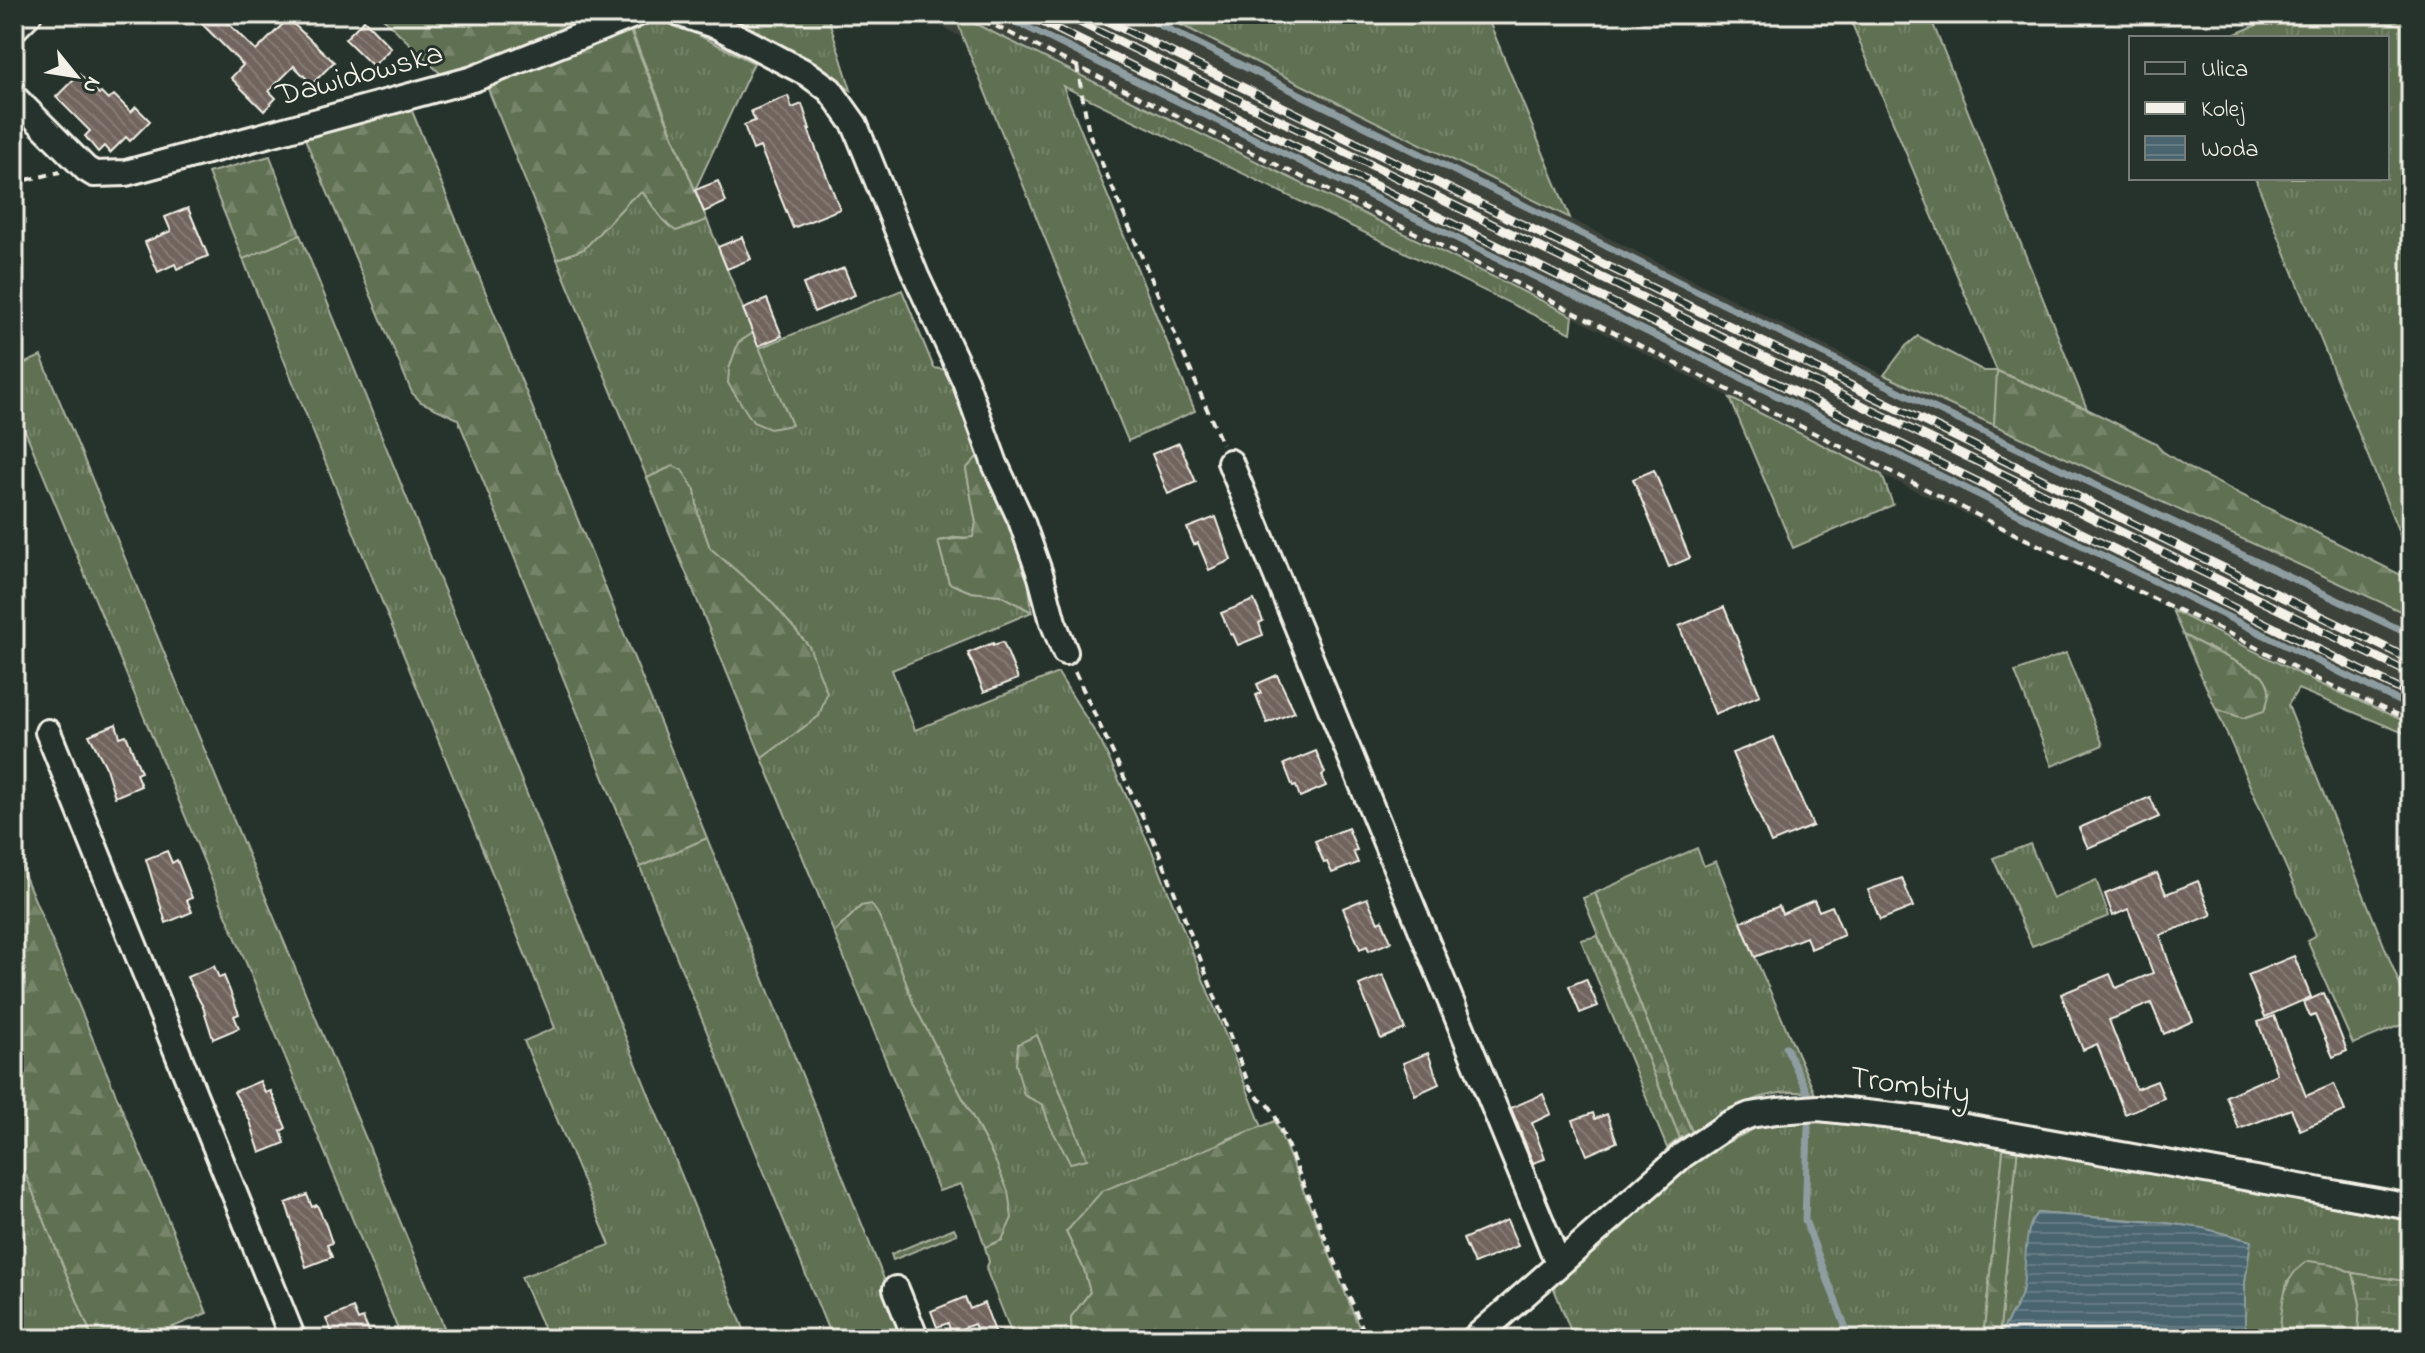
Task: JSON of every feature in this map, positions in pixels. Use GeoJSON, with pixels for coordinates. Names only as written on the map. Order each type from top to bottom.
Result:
{"type":"FeatureCollection","features":[{"type":"Feature","properties":{"kind":"street"},"geometry":{"type":"LineString","coordinates":[[14,29],[29,14]]}},
{"type":"Feature","properties":{"kind":"street","name":"Dawidowska"},"geometry":{"type":"LineString","coordinates":[[90,172],[126,173],[473,79],[636,14]]}},
{"type":"Feature","properties":{"kind":"street"},"geometry":{"type":"LineString","coordinates":[[681,14],[717,26],[808,74],[830,90],[855,125],[1021,520],[1065,652]]}},
{"type":"Feature","properties":{"kind":"street"},"geometry":{"type":"LineString","coordinates":[[14,97],[90,172]]}},
{"type":"Feature","properties":{"kind":"street"},"geometry":{"type":"LineString","coordinates":[[1230,462],[1558,1263]]}},
{"type":"Feature","properties":{"kind":"street"},"geometry":{"type":"LineString","coordinates":[[48,732],[293,1339]]}},
{"type":"Feature","properties":{"kind":"street","name":"Trombity"},"geometry":{"type":"LineString","coordinates":[[1474,1339],[1683,1155],[1729,1124],[1750,1115],[1819,1108],[1921,1119],[2411,1207]]}},
{"type":"Feature","properties":{"kind":"street"},"geometry":{"type":"LineString","coordinates":[[896,1289],[916,1339]]}},
{"type":"Feature","properties":{"kind":"path"},"geometry":{"type":"LineString","coordinates":[[971,14],[2019,536],[2411,721]]}},
{"type":"Feature","properties":{"kind":"path"},"geometry":{"type":"LineString","coordinates":[[1077,66],[1089,133],[1230,462]]}},
{"type":"Feature","properties":{"kind":"path"},"geometry":{"type":"LineString","coordinates":[[14,183],[63,171],[90,172]]}},
{"type":"Feature","properties":{"kind":"path"},"geometry":{"type":"LineString","coordinates":[[1065,652],[1159,852],[1249,1085],[1274,1113],[1288,1144],[1367,1339]]}},
{"type":"Feature","properties":{"kind":"shaded area"},"geometry":{"type":"Polygon","coordinates":[[[918,14],[955,14],[963,38],[918,14]]]}},
{"type":"Feature","properties":{"kind":"shaded area"},"geometry":{"type":"Polygon","coordinates":[[[956,14],[1159,14],[1884,375],[2411,616],[2411,724],[2316,682],[2172,610],[1882,475],[1457,258],[956,14]]]}},
{"type":"Feature","properties":{"kind":"green space"},"geometry":{"type":"Polygon","coordinates":[[[379,14],[602,14],[445,78],[379,14]]]}},
{"type":"Feature","properties":{"kind":"green space"},"geometry":{"type":"Polygon","coordinates":[[[714,14],[827,14],[851,90],[766,39],[714,14]]]}},
{"type":"Feature","properties":{"kind":"green space"},"geometry":{"type":"Polygon","coordinates":[[[955,14],[1573,316],[1571,333],[1063,86],[1195,411],[1128,441],[955,14]]]}},
{"type":"Feature","properties":{"kind":"green space"},"geometry":{"type":"Polygon","coordinates":[[[1159,14],[1486,14],[1570,218],[1159,14]]]}},
{"type":"Feature","properties":{"kind":"green space"},"geometry":{"type":"Polygon","coordinates":[[[1848,14],[1929,14],[2087,409],[1998,371],[1994,425],[1884,375],[1906,346],[1918,336],[1984,371],[1997,371],[1848,14]]]}},
{"type":"Feature","properties":{"kind":"green space"},"geometry":{"type":"Polygon","coordinates":[[[2282,14],[2411,14],[2411,562],[2256,180],[2389,180],[2389,36],[2231,36],[2282,14]]]}},
{"type":"Feature","properties":{"kind":"green space"},"geometry":{"type":"Polygon","coordinates":[[[662,17],[754,63],[695,190],[632,32],[662,17]]]}},
{"type":"Feature","properties":{"kind":"green space"},"geometry":{"type":"Polygon","coordinates":[[[628,26],[707,220],[676,231],[642,192],[631,199],[584,249],[557,259],[486,84],[571,54],[628,26]]]}},
{"type":"Feature","properties":{"kind":"green space"},"geometry":{"type":"Polygon","coordinates":[[[410,106],[707,838],[640,867],[458,419],[421,402],[412,393],[303,134],[410,106]]]}},
{"type":"Feature","properties":{"kind":"green space"},"geometry":{"type":"Polygon","coordinates":[[[270,156],[300,235],[243,259],[208,173],[270,156]]]}},
{"type":"Feature","properties":{"kind":"green space"},"geometry":{"type":"Polygon","coordinates":[[[642,192],[661,218],[676,231],[707,220],[753,333],[738,343],[791,424],[759,348],[902,290],[934,368],[947,370],[980,454],[966,469],[976,523],[973,538],[938,541],[949,583],[971,592],[1000,595],[1032,612],[892,670],[915,730],[1058,673],[1101,742],[1152,851],[1262,1127],[1230,1138],[1066,1232],[1084,1269],[1090,1292],[1071,1317],[1072,1339],[1014,1339],[986,1269],[989,1262],[985,1247],[1002,1240],[994,1158],[914,1005],[893,947],[861,906],[834,933],[762,758],[819,716],[770,600],[710,548],[698,514],[695,490],[673,466],[647,478],[557,259],[584,249],[631,199],[642,192]],[[1037,1035],[1043,1105],[1049,1124],[1087,1159],[1037,1035]]]}},
{"type":"Feature","properties":{"kind":"green space"},"geometry":{"type":"Polygon","coordinates":[[[300,235],[748,1339],[548,1339],[521,1277],[610,1245],[524,1041],[555,1028],[243,259],[300,235]]]}},
{"type":"Feature","properties":{"kind":"green space"},"geometry":{"type":"Polygon","coordinates":[[[753,333],[792,425],[770,429],[753,422],[728,383],[729,369],[738,343],[753,333]]]}},
{"type":"Feature","properties":{"kind":"green space"},"geometry":{"type":"Polygon","coordinates":[[[41,356],[449,1339],[402,1339],[14,404],[14,368],[41,356]]]}},
{"type":"Feature","properties":{"kind":"green space"},"geometry":{"type":"Polygon","coordinates":[[[1997,371],[2087,409],[2156,443],[2162,451],[2190,469],[2411,580],[2411,616],[1994,425],[1997,371]]]}},
{"type":"Feature","properties":{"kind":"green space"},"geometry":{"type":"Polygon","coordinates":[[[1730,398],[1882,475],[1893,505],[1793,548],[1730,398]]]}},
{"type":"Feature","properties":{"kind":"green space"},"geometry":{"type":"Polygon","coordinates":[[[980,454],[1019,544],[1027,571],[1032,612],[1000,595],[971,592],[949,583],[938,541],[973,537],[976,523],[966,469],[980,454]]]}},
{"type":"Feature","properties":{"kind":"green space"},"geometry":{"type":"Polygon","coordinates":[[[673,466],[682,470],[695,490],[698,514],[710,548],[770,600],[809,646],[827,693],[819,716],[762,758],[647,478],[673,466]]]}},
{"type":"Feature","properties":{"kind":"green space"},"geometry":{"type":"Polygon","coordinates":[[[2172,610],[2316,682],[2411,724],[2411,736],[2298,689],[2288,705],[2411,1013],[2411,1021],[2353,1044],[2307,940],[2316,935],[2216,709],[2243,718],[2262,675],[2183,635],[2172,610]]]}},
{"type":"Feature","properties":{"kind":"green space"},"geometry":{"type":"Polygon","coordinates":[[[2183,635],[2262,675],[2269,692],[2264,711],[2243,718],[2216,709],[2183,635]]]}},
{"type":"Feature","properties":{"kind":"green space"},"geometry":{"type":"Polygon","coordinates":[[[2066,653],[2103,745],[2052,766],[2015,672],[2066,653]]]}},
{"type":"Feature","properties":{"kind":"green space"},"geometry":{"type":"Polygon","coordinates":[[[707,838],[908,1339],[832,1339],[640,867],[707,838]]]}},
{"type":"Feature","properties":{"kind":"green space"},"geometry":{"type":"Polygon","coordinates":[[[2030,844],[2053,899],[2096,880],[2109,916],[2032,946],[1993,858],[2030,844]]]}},
{"type":"Feature","properties":{"kind":"green space"},"geometry":{"type":"Polygon","coordinates":[[[1697,848],[1704,866],[1716,861],[1815,1094],[1798,1092],[1766,1096],[1736,1107],[1692,1132],[1595,893],[1697,848]]]}},
{"type":"Feature","properties":{"kind":"green space"},"geometry":{"type":"Polygon","coordinates":[[[14,850],[207,1313],[144,1339],[93,1339],[14,1146],[14,850]]]}},
{"type":"Feature","properties":{"kind":"green space"},"geometry":{"type":"Polygon","coordinates":[[[1595,893],[1692,1132],[1680,1138],[1583,898],[1595,893]]]}},
{"type":"Feature","properties":{"kind":"green space"},"geometry":{"type":"Polygon","coordinates":[[[871,904],[893,947],[914,1005],[1008,1191],[1012,1218],[1002,1240],[985,1247],[961,1184],[939,1191],[834,933],[861,906],[871,904]]]}},
{"type":"Feature","properties":{"kind":"green space"},"geometry":{"type":"Polygon","coordinates":[[[1598,936],[1680,1138],[1667,1148],[1581,940],[1598,936]]]}},
{"type":"Feature","properties":{"kind":"green space"},"geometry":{"type":"Polygon","coordinates":[[[1037,1035],[1087,1159],[1070,1163],[1049,1124],[1043,1105],[1024,1095],[1016,1064],[1018,1044],[1037,1035]]]}},
{"type":"Feature","properties":{"kind":"green space"},"geometry":{"type":"Polygon","coordinates":[[[1808,1118],[1929,1129],[2004,1143],[1983,1339],[1574,1339],[1553,1286],[1698,1157],[1756,1128],[1808,1118]]]}},
{"type":"Feature","properties":{"kind":"green space"},"geometry":{"type":"Polygon","coordinates":[[[1275,1121],[1364,1339],[1072,1339],[1071,1317],[1090,1292],[1084,1269],[1066,1232],[1102,1191],[1275,1121]]]}},
{"type":"Feature","properties":{"kind":"green space"},"geometry":{"type":"Polygon","coordinates":[[[2004,1143],[2018,1145],[1999,1339],[1983,1339],[2004,1143]]]}},
{"type":"Feature","properties":{"kind":"green space"},"geometry":{"type":"Polygon","coordinates":[[[2018,1145],[2411,1217],[2411,1282],[2353,1273],[2332,1264],[2287,1281],[2279,1339],[2245,1339],[2245,1282],[2250,1241],[2171,1224],[2038,1213],[2021,1297],[1999,1336],[2018,1145]]]}},
{"type":"Feature","properties":{"kind":"green space"},"geometry":{"type":"Polygon","coordinates":[[[14,1146],[93,1339],[14,1339],[14,1146]]]}},
{"type":"Feature","properties":{"kind":"green space"},"geometry":{"type":"Polygon","coordinates":[[[954,1228],[957,1234],[893,1260],[891,1254],[954,1228]]]}},
{"type":"Feature","properties":{"kind":"green space"},"geometry":{"type":"Polygon","coordinates":[[[2308,1261],[2332,1264],[2353,1273],[2360,1303],[2358,1339],[2279,1339],[2287,1285],[2308,1261]]]}},
{"type":"Feature","properties":{"kind":"green space"},"geometry":{"type":"Polygon","coordinates":[[[2353,1273],[2411,1282],[2411,1339],[2358,1339],[2360,1303],[2353,1273]]]}},
{"type":"Feature","properties":{"kind":"water"},"geometry":{"type":"Polygon","coordinates":[[[2037,1213],[2167,1223],[2203,1228],[2251,1241],[2245,1282],[2245,1339],[1999,1339],[2022,1293],[2029,1229],[2037,1213]]]}},
{"type":"Feature","properties":{"kind":"building"},"geometry":{"type":"Polygon","coordinates":[[[192,14],[219,14],[256,51],[288,19],[334,62],[312,84],[294,66],[269,91],[276,98],[264,111],[231,78],[243,65],[192,14]]]}},
{"type":"Feature","properties":{"kind":"building"},"geometry":{"type":"Polygon","coordinates":[[[364,20],[391,48],[373,66],[345,39],[364,20]]]}},
{"type":"Feature","properties":{"kind":"building"},"geometry":{"type":"Polygon","coordinates":[[[79,74],[108,100],[114,95],[131,112],[136,107],[150,121],[130,141],[126,137],[110,153],[104,146],[98,152],[85,136],[90,131],[56,97],[79,74]]]}},
{"type":"Feature","properties":{"kind":"building"},"geometry":{"type":"Polygon","coordinates":[[[788,96],[792,108],[802,104],[808,129],[840,209],[793,228],[760,147],[753,150],[744,125],[755,121],[751,111],[788,96]]]}},
{"type":"Feature","properties":{"kind":"building"},"geometry":{"type":"Polygon","coordinates":[[[718,181],[726,202],[704,212],[695,190],[718,181]]]}},
{"type":"Feature","properties":{"kind":"building"},"geometry":{"type":"Polygon","coordinates":[[[188,208],[208,256],[177,269],[175,264],[158,272],[145,242],[171,231],[165,217],[188,208]]]}},
{"type":"Feature","properties":{"kind":"building"},"geometry":{"type":"Polygon","coordinates":[[[742,237],[751,259],[727,269],[718,247],[742,237]]]}},
{"type":"Feature","properties":{"kind":"building"},"geometry":{"type":"Polygon","coordinates":[[[844,268],[855,295],[814,312],[803,284],[844,268]]]}},
{"type":"Feature","properties":{"kind":"building"},"geometry":{"type":"Polygon","coordinates":[[[767,299],[782,336],[758,346],[743,309],[767,299]]]}},
{"type":"Feature","properties":{"kind":"building"},"geometry":{"type":"Polygon","coordinates":[[[1179,443],[1196,482],[1168,494],[1152,454],[1179,443]]]}},
{"type":"Feature","properties":{"kind":"building"},"geometry":{"type":"Polygon","coordinates":[[[1654,470],[1690,558],[1669,567],[1633,479],[1654,470]]]}},
{"type":"Feature","properties":{"kind":"building"},"geometry":{"type":"Polygon","coordinates":[[[1216,517],[1231,560],[1209,570],[1198,543],[1194,545],[1187,528],[1216,517]]]}},
{"type":"Feature","properties":{"kind":"building"},"geometry":{"type":"Polygon","coordinates":[[[1254,600],[1263,621],[1259,623],[1263,635],[1238,645],[1221,613],[1254,600]]]}},
{"type":"Feature","properties":{"kind":"building"},"geometry":{"type":"Polygon","coordinates":[[[1724,607],[1760,695],[1715,714],[1679,626],[1724,607]]]}},
{"type":"Feature","properties":{"kind":"building"},"geometry":{"type":"Polygon","coordinates":[[[1003,642],[1018,679],[984,692],[968,653],[1003,642]]]}},
{"type":"Feature","properties":{"kind":"building"},"geometry":{"type":"Polygon","coordinates":[[[1277,675],[1295,712],[1267,723],[1256,695],[1261,693],[1257,684],[1277,675]]]}},
{"type":"Feature","properties":{"kind":"building"},"geometry":{"type":"Polygon","coordinates":[[[116,724],[120,737],[126,735],[141,772],[136,774],[141,786],[115,797],[105,765],[89,735],[116,724]]]}},
{"type":"Feature","properties":{"kind":"building"},"geometry":{"type":"Polygon","coordinates":[[[1774,737],[1813,826],[1771,843],[1732,753],[1774,737]]]}},
{"type":"Feature","properties":{"kind":"building"},"geometry":{"type":"Polygon","coordinates":[[[1316,751],[1325,773],[1322,775],[1326,786],[1300,797],[1284,764],[1316,751]]]}},
{"type":"Feature","properties":{"kind":"building"},"geometry":{"type":"Polygon","coordinates":[[[2150,797],[2159,817],[2088,848],[2079,828],[2150,797]]]}},
{"type":"Feature","properties":{"kind":"building"},"geometry":{"type":"Polygon","coordinates":[[[1348,828],[1357,850],[1353,851],[1358,863],[1332,873],[1315,841],[1348,828]]]}},
{"type":"Feature","properties":{"kind":"building"},"geometry":{"type":"Polygon","coordinates":[[[167,851],[172,863],[177,860],[192,898],[187,900],[192,912],[166,923],[146,859],[167,851]]]}},
{"type":"Feature","properties":{"kind":"building"},"geometry":{"type":"Polygon","coordinates":[[[2157,873],[2166,894],[2198,881],[2212,915],[2160,935],[2193,1021],[2164,1034],[2151,1003],[2109,1020],[2136,1089],[2157,1081],[2164,1098],[2125,1114],[2097,1044],[2083,1050],[2061,994],[2110,974],[2116,988],[2153,973],[2128,909],[2113,916],[2105,894],[2157,873]]]}},
{"type":"Feature","properties":{"kind":"building"},"geometry":{"type":"Polygon","coordinates":[[[1902,878],[1913,907],[1880,920],[1868,890],[1902,878]]]}},
{"type":"Feature","properties":{"kind":"building"},"geometry":{"type":"Polygon","coordinates":[[[1367,898],[1378,922],[1382,920],[1391,942],[1369,951],[1367,946],[1360,949],[1343,908],[1367,898]]]}},
{"type":"Feature","properties":{"kind":"building"},"geometry":{"type":"Polygon","coordinates":[[[1814,900],[1819,911],[1832,906],[1844,935],[1811,949],[1806,937],[1755,957],[1741,922],[1779,906],[1782,914],[1814,900]]]}},
{"type":"Feature","properties":{"kind":"building"},"geometry":{"type":"Polygon","coordinates":[[[2294,956],[2311,997],[2265,1017],[2248,975],[2294,956]]]}},
{"type":"Feature","properties":{"kind":"building"},"geometry":{"type":"Polygon","coordinates":[[[214,966],[219,978],[224,976],[239,1014],[234,1016],[239,1028],[213,1039],[203,1007],[187,977],[214,966]]]}},
{"type":"Feature","properties":{"kind":"building"},"geometry":{"type":"Polygon","coordinates":[[[1383,975],[1405,1029],[1381,1039],[1359,985],[1383,975]]]}},
{"type":"Feature","properties":{"kind":"building"},"geometry":{"type":"Polygon","coordinates":[[[1586,979],[1598,1006],[1580,1013],[1569,986],[1586,979]]]}},
{"type":"Feature","properties":{"kind":"building"},"geometry":{"type":"Polygon","coordinates":[[[2324,993],[2347,1051],[2333,1057],[2315,1015],[2310,1017],[2304,1002],[2324,993]]]}},
{"type":"Feature","properties":{"kind":"building"},"geometry":{"type":"Polygon","coordinates":[[[2274,1016],[2306,1096],[2334,1084],[2345,1111],[2300,1130],[2291,1109],[2239,1129],[2226,1096],[2277,1074],[2258,1022],[2274,1016]]]}},
{"type":"Feature","properties":{"kind":"building"},"geometry":{"type":"Polygon","coordinates":[[[1428,1053],[1439,1084],[1415,1095],[1403,1063],[1428,1053]]]}},
{"type":"Feature","properties":{"kind":"building"},"geometry":{"type":"Polygon","coordinates":[[[260,1081],[265,1093],[271,1091],[286,1128],[281,1131],[285,1143],[260,1153],[250,1121],[234,1092],[260,1081]]]}},
{"type":"Feature","properties":{"kind":"building"},"geometry":{"type":"Polygon","coordinates":[[[1543,1094],[1551,1114],[1532,1123],[1545,1159],[1533,1163],[1511,1108],[1543,1094]]]}},
{"type":"Feature","properties":{"kind":"building"},"geometry":{"type":"Polygon","coordinates":[[[1593,1113],[1595,1119],[1607,1114],[1617,1142],[1587,1155],[1573,1120],[1593,1113]]]}},
{"type":"Feature","properties":{"kind":"building"},"geometry":{"type":"Polygon","coordinates":[[[307,1195],[312,1207],[317,1205],[326,1225],[332,1243],[327,1245],[332,1257],[306,1267],[286,1203],[307,1195]]]}},
{"type":"Feature","properties":{"kind":"building"},"geometry":{"type":"Polygon","coordinates":[[[1507,1220],[1518,1246],[1474,1264],[1463,1239],[1507,1220]]]}},
{"type":"Feature","properties":{"kind":"building"},"geometry":{"type":"Polygon","coordinates":[[[965,1297],[970,1309],[984,1303],[998,1339],[981,1339],[974,1324],[951,1333],[948,1323],[937,1327],[931,1311],[965,1297]]]}},
{"type":"Feature","properties":{"kind":"building"},"geometry":{"type":"Polygon","coordinates":[[[353,1308],[358,1320],[363,1318],[372,1339],[335,1339],[326,1319],[353,1308]]]}},
{"type":"Feature","properties":{"kind":"waterway"},"geometry":{"type":"LineString","coordinates":[[1000,14],[2411,707]]}},
{"type":"Feature","properties":{"kind":"waterway"},"geometry":{"type":"LineString","coordinates":[[1138,14],[1925,404],[2411,635]]}},
{"type":"Feature","properties":{"kind":"waterway"},"geometry":{"type":"LineString","coordinates":[[1786,1047],[1809,1096]]}},
{"type":"Feature","properties":{"kind":"waterway"},"geometry":{"type":"LineString","coordinates":[[1808,1127],[1805,1220],[1850,1339]]}},
{"type":"Feature","properties":{"kind":"railway"},"geometry":{"type":"LineString","coordinates":[[1026,14],[2411,695]]}},
{"type":"Feature","properties":{"kind":"railway"},"geometry":{"type":"LineString","coordinates":[[1063,14],[2411,674]]}},
{"type":"Feature","properties":{"kind":"railway"},"geometry":{"type":"LineString","coordinates":[[1093,14],[2411,660]]}}]}
